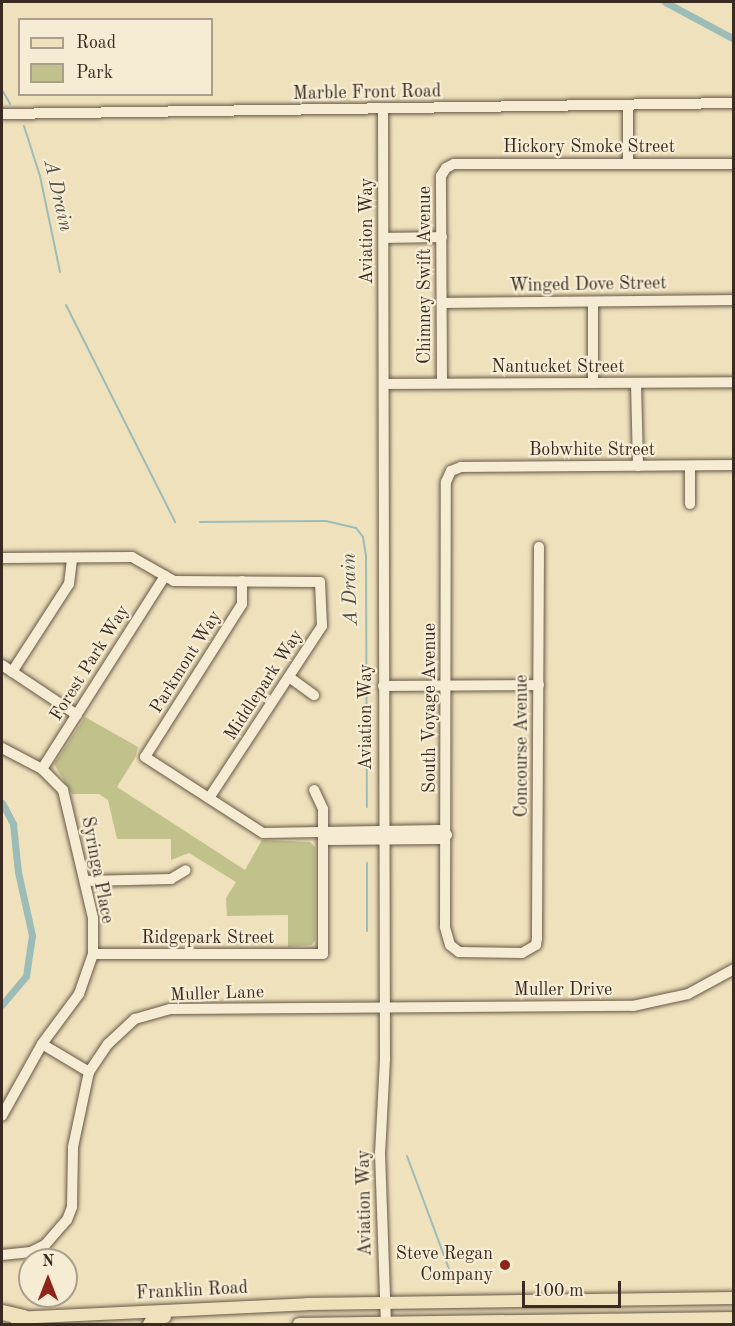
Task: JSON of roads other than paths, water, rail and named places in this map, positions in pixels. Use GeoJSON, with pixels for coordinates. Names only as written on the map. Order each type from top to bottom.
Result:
{"type":"FeatureCollection","features":[{"type":"Feature","properties":{"kind":"highway"},"geometry":{"type":"LineString","coordinates":[[2,1312],[23,1317]]}},
{"type":"Feature","properties":{"kind":"main road","name":"Franklin Road"},"geometry":{"type":"LineString","coordinates":[[2,1318],[246,1306],[729,1298]]}},
{"type":"Feature","properties":{"kind":"main road"},"geometry":{"type":"LineString","coordinates":[[597,1320],[654,1312],[716,1311],[722,1309],[729,1298]]}},
{"type":"Feature","properties":{"kind":"main road"},"geometry":{"type":"LineString","coordinates":[[149,1324],[153,1318],[219,1314],[246,1306]]}},
{"type":"Feature","properties":{"kind":"main road"},"geometry":{"type":"LineString","coordinates":[[299,1324],[734,1318]]}},
{"type":"Feature","properties":{"kind":"street","name":"Marble Front Road"},"geometry":{"type":"LineString","coordinates":[[2,114],[734,103]]}},
{"type":"Feature","properties":{"kind":"street"},"geometry":{"type":"LineString","coordinates":[[628,105],[628,163]]}},
{"type":"Feature","properties":{"kind":"street","name":"Aviation Way"},"geometry":{"type":"LineString","coordinates":[[382,109],[384,237],[382,686],[385,1008],[380,1153],[386,1324]]}},
{"type":"Feature","properties":{"kind":"street","name":"Hickory Smoke Street"},"geometry":{"type":"LineString","coordinates":[[446,168],[454,164],[734,164]]}},
{"type":"Feature","properties":{"kind":"street","name":"Chimney Swift Avenue"},"geometry":{"type":"LineString","coordinates":[[442,383],[441,176],[446,168]]}},
{"type":"Feature","properties":{"kind":"street"},"geometry":{"type":"LineString","coordinates":[[384,237],[442,237]]}},
{"type":"Feature","properties":{"kind":"street","name":"Winged Dove Street"},"geometry":{"type":"LineString","coordinates":[[443,303],[734,300]]}},
{"type":"Feature","properties":{"kind":"street"},"geometry":{"type":"LineString","coordinates":[[593,302],[593,383]]}},
{"type":"Feature","properties":{"kind":"street","name":"Nantucket Street"},"geometry":{"type":"LineString","coordinates":[[384,384],[734,382]]}},
{"type":"Feature","properties":{"kind":"street"},"geometry":{"type":"LineString","coordinates":[[636,383],[638,466]]}},
{"type":"Feature","properties":{"kind":"street","name":"Bobwhite Street"},"geometry":{"type":"LineString","coordinates":[[451,471],[461,467],[734,465]]}},
{"type":"Feature","properties":{"kind":"street"},"geometry":{"type":"LineString","coordinates":[[690,466],[690,504]]}},
{"type":"Feature","properties":{"kind":"street","name":"South Voyage Avenue"},"geometry":{"type":"LineString","coordinates":[[450,945],[445,927],[446,482],[451,471]]}},
{"type":"Feature","properties":{"kind":"street","name":"Concourse Avenue"},"geometry":{"type":"LineString","coordinates":[[450,945],[459,952],[512,953],[529,951],[536,945],[539,547]]}},
{"type":"Feature","properties":{"kind":"street"},"geometry":{"type":"LineString","coordinates":[[2,558],[132,558],[174,581],[242,582]]}},
{"type":"Feature","properties":{"kind":"street"},"geometry":{"type":"LineString","coordinates":[[12,672],[69,584],[72,558]]}},
{"type":"Feature","properties":{"kind":"street","name":"Forest Park Way"},"geometry":{"type":"LineString","coordinates":[[42,769],[165,576]]}},
{"type":"Feature","properties":{"kind":"street","name":"Middlepark Way"},"geometry":{"type":"LineString","coordinates":[[209,798],[322,626],[320,582],[242,582]]}},
{"type":"Feature","properties":{"kind":"street","name":"Parkmont Way"},"geometry":{"type":"LineString","coordinates":[[209,798],[145,757],[242,604],[242,582]]}},
{"type":"Feature","properties":{"kind":"street"},"geometry":{"type":"LineString","coordinates":[[2,665],[76,715]]}},
{"type":"Feature","properties":{"kind":"street"},"geometry":{"type":"LineString","coordinates":[[289,677],[314,695]]}},
{"type":"Feature","properties":{"kind":"street"},"geometry":{"type":"LineString","coordinates":[[382,686],[539,685]]}},
{"type":"Feature","properties":{"kind":"street","name":"Syringa Place"},"geometry":{"type":"LineString","coordinates":[[2,748],[42,769],[63,790],[93,918],[93,954],[79,994],[42,1044],[2,1116]]}},
{"type":"Feature","properties":{"kind":"street"},"geometry":{"type":"LineString","coordinates":[[314,790],[323,809],[324,834]]}},
{"type":"Feature","properties":{"kind":"street"},"geometry":{"type":"LineString","coordinates":[[209,798],[263,833],[324,834],[330,830],[383,834],[439,830],[447,835]]}},
{"type":"Feature","properties":{"kind":"street","name":"Ridgepark Street"},"geometry":{"type":"LineString","coordinates":[[93,954],[323,954],[324,834]]}},
{"type":"Feature","properties":{"kind":"street"},"geometry":{"type":"LineString","coordinates":[[86,881],[171,879],[186,870]]}},
{"type":"Feature","properties":{"kind":"street","name":"Muller Drive"},"geometry":{"type":"LineString","coordinates":[[385,1008],[633,1006],[688,994],[734,969]]}},
{"type":"Feature","properties":{"kind":"street","name":"Muller Lane"},"geometry":{"type":"LineString","coordinates":[[2,1255],[31,1252],[45,1245],[67,1220],[72,1207],[73,1147],[89,1072],[108,1044],[135,1019],[170,1009],[385,1008]]}},
{"type":"Feature","properties":{"kind":"street"},"geometry":{"type":"LineString","coordinates":[[42,1044],[89,1072]]}},
{"type":"Feature","properties":{"kind":"waterway"},"geometry":{"type":"LineString","coordinates":[[665,2],[734,39]]}},
{"type":"Feature","properties":{"kind":"waterway","name":"A Drain"},"geometry":{"type":"LineString","coordinates":[[2,90],[10,104]]}},
{"type":"Feature","properties":{"kind":"waterway","name":"A Drain"},"geometry":{"type":"LineString","coordinates":[[24,126],[40,176],[60,272]]}},
{"type":"Feature","properties":{"kind":"waterway","name":"A Drain"},"geometry":{"type":"LineString","coordinates":[[66,305],[175,522]]}},
{"type":"Feature","properties":{"kind":"waterway","name":"A Drain"},"geometry":{"type":"LineString","coordinates":[[200,522],[326,521],[356,528],[363,537],[366,557],[367,807]]}},
{"type":"Feature","properties":{"kind":"waterway"},"geometry":{"type":"LineString","coordinates":[[2,803],[13,824],[18,872],[32,935],[26,976],[2,1005]]}},
{"type":"Feature","properties":{"kind":"waterway","name":"A Drain"},"geometry":{"type":"LineString","coordinates":[[367,863],[367,931]]}},
{"type":"Feature","properties":{"kind":"waterway","name":"A Drain"},"geometry":{"type":"LineString","coordinates":[[407,1156],[455,1285]]}},
{"type":"Feature","properties":{"kind":"place","name":"Steve Regan Company"},"geometry":{"type":"Point","coordinates":[505,1265]}}]}
